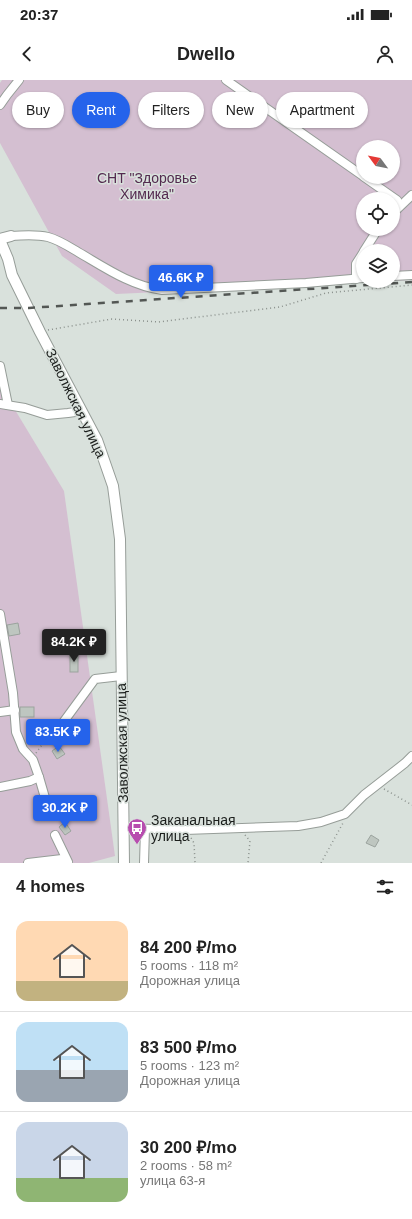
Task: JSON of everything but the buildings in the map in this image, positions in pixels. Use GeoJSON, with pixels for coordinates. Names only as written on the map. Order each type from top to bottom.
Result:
{"type":"FeatureCollection","features":[{"type":"Feature","properties":{"kind":"main road"},"geometry":{"type":"LineString","coordinates":[[0,239],[11,236]]}},
{"type":"Feature","properties":{"kind":"main road","name":"Заволжская улица"},"geometry":{"type":"LineString","coordinates":[[0,239],[8,259],[12,275],[40,332],[97,440],[113,486],[120,539],[124,863]]}},
{"type":"Feature","properties":{"kind":"main road"},"geometry":{"type":"LineString","coordinates":[[0,256],[12,275]]}},
{"type":"Feature","properties":{"kind":"street"},"geometry":{"type":"LineString","coordinates":[[0,105],[19,80]]}},
{"type":"Feature","properties":{"kind":"street"},"geometry":{"type":"LineString","coordinates":[[226,80],[356,171]]}},
{"type":"Feature","properties":{"kind":"street"},"geometry":{"type":"LineString","coordinates":[[374,184],[386,192]]}},
{"type":"Feature","properties":{"kind":"street"},"geometry":{"type":"LineString","coordinates":[[400,207],[412,195]]}},
{"type":"Feature","properties":{"kind":"street"},"geometry":{"type":"LineString","coordinates":[[11,236],[35,235],[61,242],[116,273],[151,289],[162,290],[306,283],[356,278]]}},
{"type":"Feature","properties":{"kind":"street"},"geometry":{"type":"LineString","coordinates":[[400,276],[412,275]]}},
{"type":"Feature","properties":{"kind":"street"},"geometry":{"type":"LineString","coordinates":[[0,366],[4,405],[25,408],[47,415],[68,414],[82,411]]}},
{"type":"Feature","properties":{"kind":"street"},"geometry":{"type":"LineString","coordinates":[[0,614],[2,636],[13,694],[16,732],[23,750],[32,759],[48,808]]}},
{"type":"Feature","properties":{"kind":"street"},"geometry":{"type":"LineString","coordinates":[[59,728],[95,679],[121,676]]}},
{"type":"Feature","properties":{"kind":"street"},"geometry":{"type":"LineString","coordinates":[[0,712],[14,710]]}},
{"type":"Feature","properties":{"kind":"street"},"geometry":{"type":"LineString","coordinates":[[123,828],[185,830],[238,829],[298,826],[321,822],[345,814],[364,795],[412,756]]}},
{"type":"Feature","properties":{"kind":"street"},"geometry":{"type":"LineString","coordinates":[[0,787],[30,781],[39,777]]}},
{"type":"Feature","properties":{"kind":"street"},"geometry":{"type":"LineString","coordinates":[[144,863],[145,829]]}},
{"type":"Feature","properties":{"kind":"street"},"geometry":{"type":"LineString","coordinates":[[28,863],[64,861],[55,835]]}},
{"type":"Feature","properties":{"kind":"path"},"geometry":{"type":"LineString","coordinates":[[40,332],[112,319],[158,322],[280,307],[326,293],[412,285]]}},
{"type":"Feature","properties":{"kind":"path"},"geometry":{"type":"LineString","coordinates":[[32,759],[47,738],[59,728]]}},
{"type":"Feature","properties":{"kind":"path"},"geometry":{"type":"LineString","coordinates":[[378,785],[412,805]]}},
{"type":"Feature","properties":{"kind":"path"},"geometry":{"type":"LineString","coordinates":[[321,863],[346,817],[345,814]]}},
{"type":"Feature","properties":{"kind":"path"},"geometry":{"type":"LineString","coordinates":[[238,829],[250,841],[248,863]]}},
{"type":"Feature","properties":{"kind":"path"},"geometry":{"type":"LineString","coordinates":[[185,830],[194,843],[195,863]]}},
{"type":"Feature","properties":{"kind":"green space","name":"СНТ \"Здоровье Химика\""},"geometry":{"type":"Polygon","coordinates":[[[2,80],[412,80],[412,280],[400,281],[400,244],[356,244],[356,283],[116,294],[62,256],[0,143],[0,83],[2,80]]]}},
{"type":"Feature","properties":{"kind":"green space"},"geometry":{"type":"Polygon","coordinates":[[[0,385],[64,491],[115,856],[89,863],[0,863],[0,385]]]}},
{"type":"Feature","properties":{"kind":"railway"},"geometry":{"type":"LineString","coordinates":[[0,308],[29,308],[412,282]]}},
{"type":"Feature","properties":{"kind":"place","name":"Заканальная улица"},"geometry":{"type":"Point","coordinates":[137,845]}}]}
